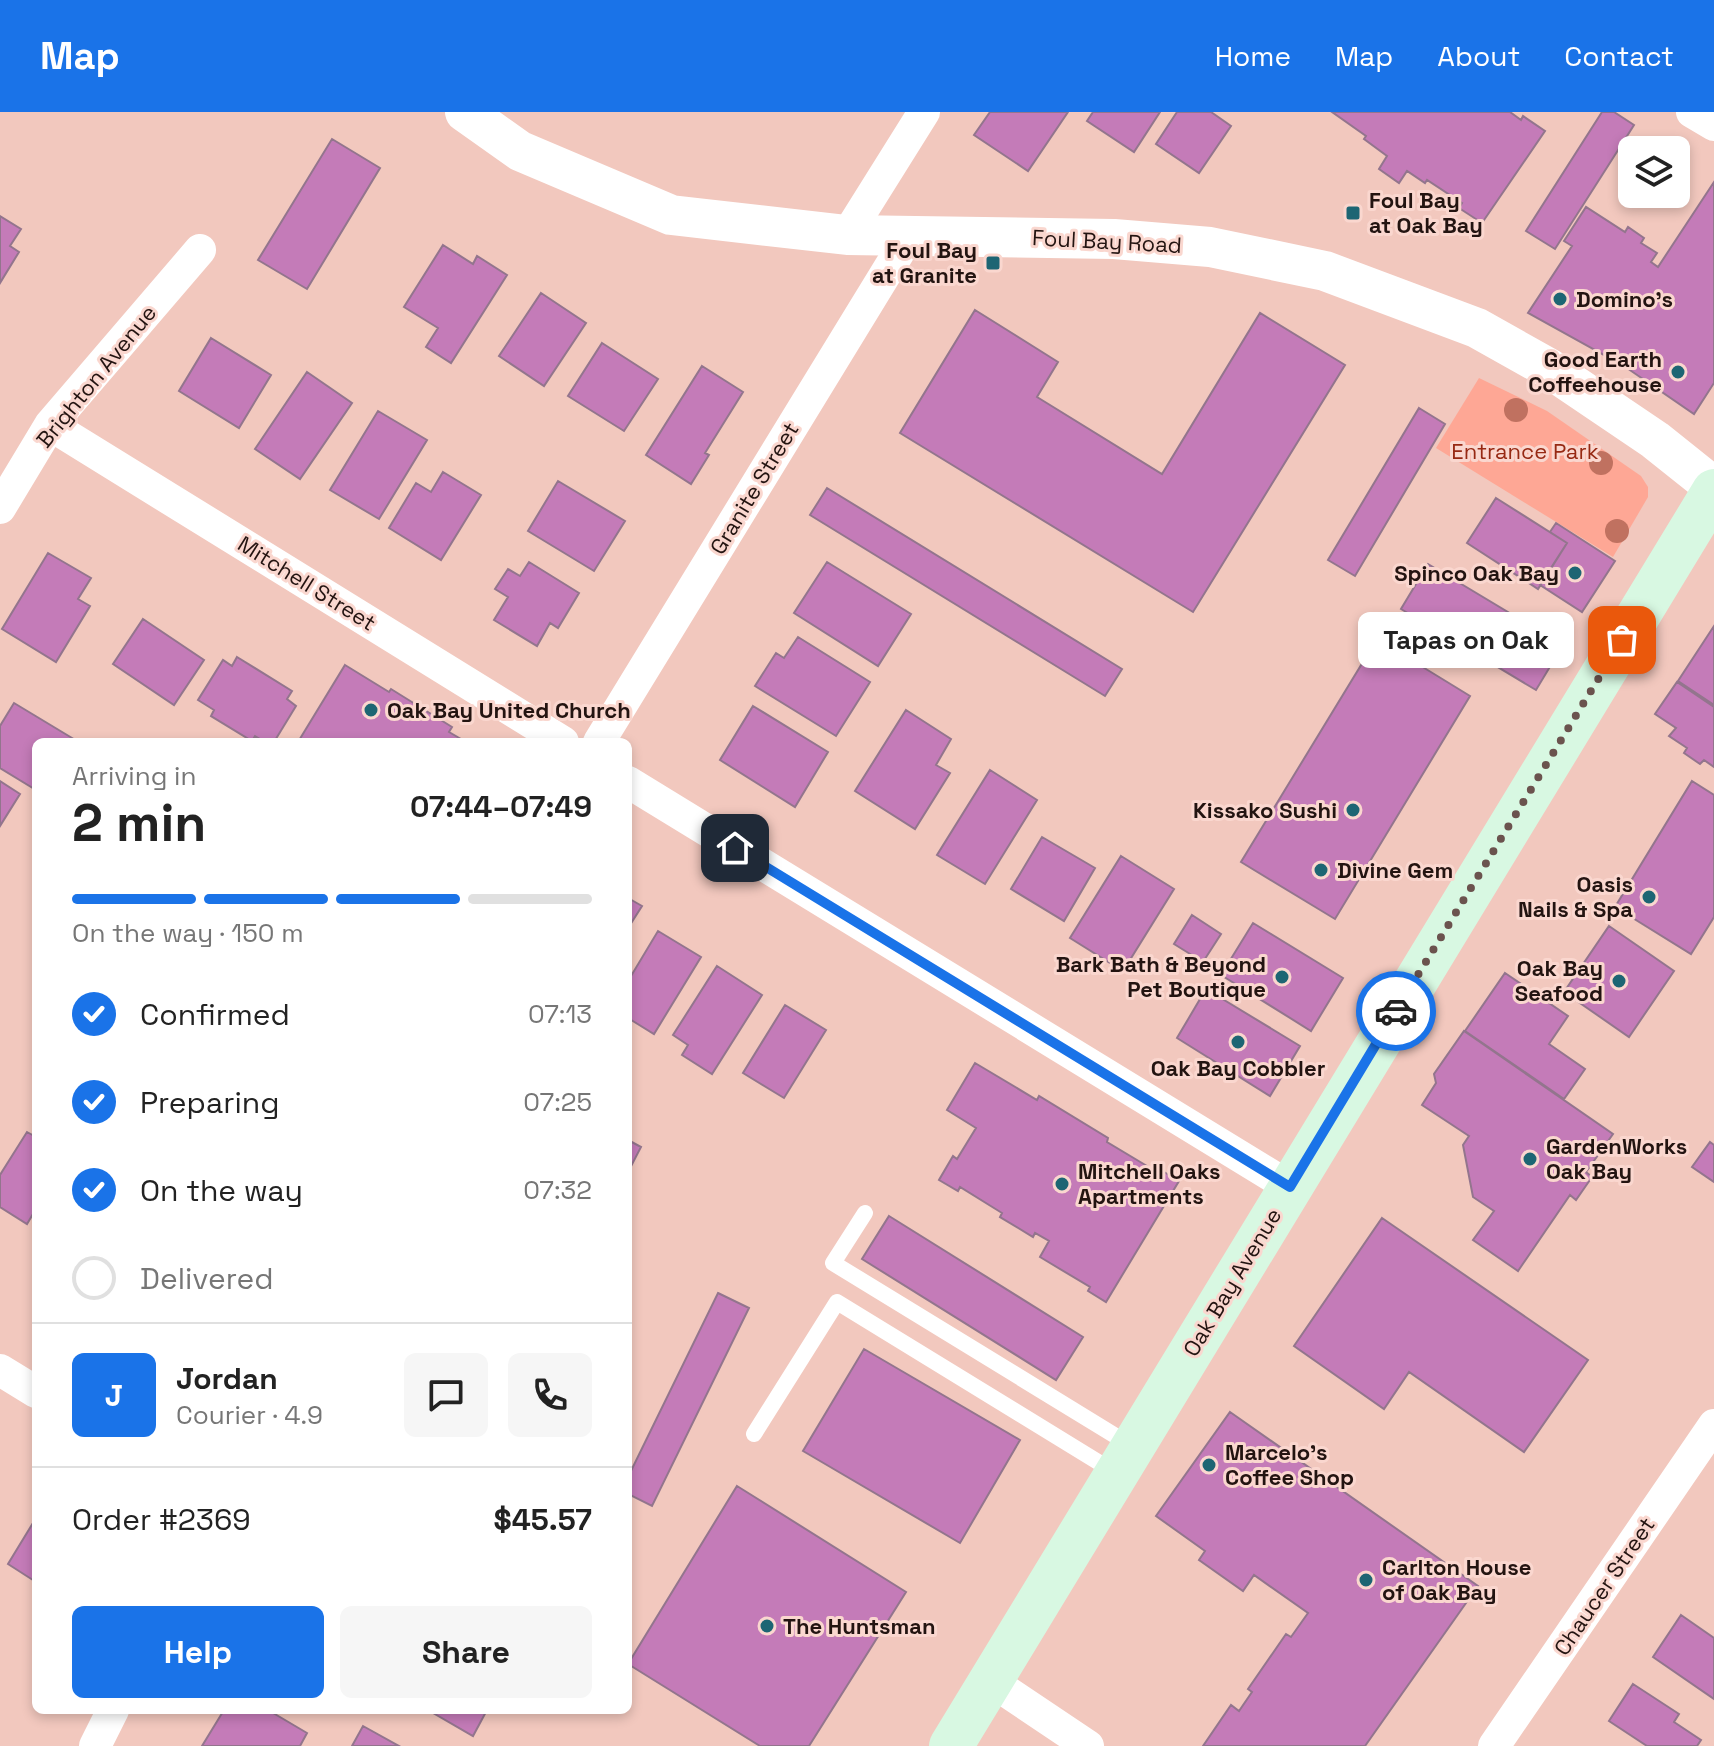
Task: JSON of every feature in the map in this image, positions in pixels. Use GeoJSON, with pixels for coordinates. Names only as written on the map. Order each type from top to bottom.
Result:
{"type":"FeatureCollection","features":[{"type":"Feature","properties":{"kind":"main road","name":"Oak Bay Avenue"},"geometry":{"type":"LineString","coordinates":[[951,1746],[1714,489]]}},
{"type":"Feature","properties":{"kind":"street","name":"Foul Bay Road"},"geometry":{"type":"LineString","coordinates":[[465,112],[520,151],[671,215],[847,235],[1114,239],[1210,247],[1325,271],[1477,328],[1550,369],[1655,440],[1714,489]]}},
{"type":"Feature","properties":{"kind":"street"},"geometry":{"type":"LineString","coordinates":[[847,235],[924,112]]}},
{"type":"Feature","properties":{"kind":"street"},"geometry":{"type":"LineString","coordinates":[[1692,112],[1714,125]]}},
{"type":"Feature","properties":{"kind":"street","name":"Granite Street"},"geometry":{"type":"LineString","coordinates":[[601,738],[910,234]]}},
{"type":"Feature","properties":{"kind":"street","name":"Brighton Avenue"},"geometry":{"type":"LineString","coordinates":[[0,508],[50,425],[200,250]]}},
{"type":"Feature","properties":{"kind":"street","name":"Mitchell Street"},"geometry":{"type":"LineString","coordinates":[[50,425],[557,738]]}},
{"type":"Feature","properties":{"kind":"street"},"geometry":{"type":"LineString","coordinates":[[632,784],[1290,1187]]}},
{"type":"Feature","properties":{"kind":"street"},"geometry":{"type":"LineString","coordinates":[[0,1370],[32,1390]]}},
{"type":"Feature","properties":{"kind":"street","name":"Chaucer Street"},"geometry":{"type":"LineString","coordinates":[[1494,1746],[1714,1425]]}},
{"type":"Feature","properties":{"kind":"street"},"geometry":{"type":"LineString","coordinates":[[991,1681],[1088,1746]]}},
{"type":"Feature","properties":{"kind":"street"},"geometry":{"type":"LineString","coordinates":[[95,1746],[111,1714]]}},
{"type":"Feature","properties":{"kind":"lane"},"geometry":{"type":"LineString","coordinates":[[865,1213],[833,1263],[1124,1460]]}},
{"type":"Feature","properties":{"kind":"lane"},"geometry":{"type":"LineString","coordinates":[[754,1434],[837,1302],[1124,1460]]}},
{"type":"Feature","properties":{"kind":"green space","name":"Entrance Park"},"geometry":{"type":"Polygon","coordinates":[[[1479,378],[1547,411],[1641,476],[1648,487],[1648,497],[1613,557],[1436,448],[1479,378]]]}},
{"type":"Feature","properties":{"kind":"building"},"geometry":{"type":"Polygon","coordinates":[[[990,112],[1068,112],[1028,171],[974,135],[990,112]]]}},
{"type":"Feature","properties":{"kind":"building"},"geometry":{"type":"Polygon","coordinates":[[[1093,112],[1160,112],[1134,152],[1087,121],[1093,112]]]}},
{"type":"Feature","properties":{"kind":"building"},"geometry":{"type":"Polygon","coordinates":[[[1177,112],[1211,112],[1231,126],[1199,173],[1156,144],[1177,112]]]}},
{"type":"Feature","properties":{"kind":"building"},"geometry":{"type":"Polygon","coordinates":[[[1332,112],[1510,112],[1521,120],[1523,116],[1545,131],[1482,223],[1459,208],[1462,203],[1427,180],[1425,183],[1407,171],[1399,183],[1379,169],[1387,156],[1364,139],[1366,136],[1332,112]]]}},
{"type":"Feature","properties":{"kind":"building"},"geometry":{"type":"Polygon","coordinates":[[[1602,112],[1614,112],[1634,125],[1627,136],[1618,136],[1618,150],[1555,249],[1526,231],[1602,112]]]}},
{"type":"Feature","properties":{"kind":"building"},"geometry":{"type":"Polygon","coordinates":[[[332,139],[380,168],[307,289],[258,260],[332,139]]]}},
{"type":"Feature","properties":{"kind":"building"},"geometry":{"type":"Polygon","coordinates":[[[1714,182],[1714,383],[1694,414],[1624,366],[1528,313],[1572,246],[1564,241],[1586,207],[1625,232],[1628,227],[1644,238],[1641,243],[1657,253],[1651,262],[1658,267],[1714,182]]]}},
{"type":"Feature","properties":{"kind":"building"},"geometry":{"type":"Polygon","coordinates":[[[0,216],[21,229],[10,246],[19,252],[0,283],[0,216]]]}},
{"type":"Feature","properties":{"kind":"building"},"geometry":{"type":"Polygon","coordinates":[[[443,245],[473,264],[477,256],[507,275],[451,363],[426,347],[438,328],[404,307],[443,245]]]}},
{"type":"Feature","properties":{"kind":"building"},"geometry":{"type":"Polygon","coordinates":[[[541,293],[586,323],[544,386],[499,356],[541,293]]]}},
{"type":"Feature","properties":{"kind":"building"},"geometry":{"type":"Polygon","coordinates":[[[975,310],[1058,362],[1037,397],[1162,474],[1260,313],[1345,365],[1193,612],[900,433],[975,310]]]}},
{"type":"Feature","properties":{"kind":"building"},"geometry":{"type":"Polygon","coordinates":[[[211,338],[271,375],[239,428],[179,391],[211,338]]]}},
{"type":"Feature","properties":{"kind":"building"},"geometry":{"type":"Polygon","coordinates":[[[602,343],[658,379],[624,431],[568,396],[602,343]]]}},
{"type":"Feature","properties":{"kind":"building"},"geometry":{"type":"Polygon","coordinates":[[[702,366],[743,392],[705,453],[709,455],[691,484],[646,455],[702,366]]]}},
{"type":"Feature","properties":{"kind":"building"},"geometry":{"type":"Polygon","coordinates":[[[307,372],[352,403],[300,479],[255,449],[307,372]]]}},
{"type":"Feature","properties":{"kind":"building"},"geometry":{"type":"Polygon","coordinates":[[[1419,408],[1445,424],[1355,576],[1328,560],[1419,408]]]}},
{"type":"Feature","properties":{"kind":"building"},"geometry":{"type":"Polygon","coordinates":[[[378,411],[427,440],[379,519],[330,490],[378,411]]]}},
{"type":"Feature","properties":{"kind":"building"},"geometry":{"type":"Polygon","coordinates":[[[443,472],[481,495],[441,560],[389,528],[416,483],[431,492],[443,472]]]}},
{"type":"Feature","properties":{"kind":"building"},"geometry":{"type":"Polygon","coordinates":[[[558,481],[625,521],[594,571],[528,531],[558,481]]]}},
{"type":"Feature","properties":{"kind":"building"},"geometry":{"type":"Polygon","coordinates":[[[827,488],[1122,669],[1105,696],[810,515],[827,488]]]}},
{"type":"Feature","properties":{"kind":"building"},"geometry":{"type":"Polygon","coordinates":[[[1496,498],[1567,543],[1538,589],[1467,543],[1496,498]]]}},
{"type":"Feature","properties":{"kind":"building"},"geometry":{"type":"Polygon","coordinates":[[[1556,523],[1615,561],[1582,612],[1540,585],[1567,543],[1550,532],[1556,523]]]}},
{"type":"Feature","properties":{"kind":"building"},"geometry":{"type":"Polygon","coordinates":[[[48,553],[91,578],[78,599],[90,606],[56,662],[2,629],[48,553]]]}},
{"type":"Feature","properties":{"kind":"building"},"geometry":{"type":"Polygon","coordinates":[[[529,562],[579,593],[558,628],[550,623],[537,646],[494,620],[508,597],[495,589],[508,569],[520,576],[529,562]]]}},
{"type":"Feature","properties":{"kind":"building"},"geometry":{"type":"Polygon","coordinates":[[[827,562],[911,614],[878,666],[794,613],[827,562]]]}},
{"type":"Feature","properties":{"kind":"building"},"geometry":{"type":"Polygon","coordinates":[[[1428,564],[1563,645],[1536,690],[1401,609],[1428,564]]]}},
{"type":"Feature","properties":{"kind":"building"},"geometry":{"type":"Polygon","coordinates":[[[143,619],[204,660],[174,705],[113,664],[143,619]]]}},
{"type":"Feature","properties":{"kind":"building"},"geometry":{"type":"Polygon","coordinates":[[[1714,626],[1714,705],[1678,681],[1714,626]]]}},
{"type":"Feature","properties":{"kind":"building"},"geometry":{"type":"Polygon","coordinates":[[[798,637],[870,682],[836,736],[755,686],[776,653],[784,658],[798,637]]]}},
{"type":"Feature","properties":{"kind":"building"},"geometry":{"type":"Polygon","coordinates":[[[1377,639],[1470,696],[1335,919],[1241,862],[1377,639]]]}},
{"type":"Feature","properties":{"kind":"building"},"geometry":{"type":"Polygon","coordinates":[[[237,657],[292,691],[287,699],[296,706],[276,738],[247,738],[211,716],[214,710],[198,700],[223,660],[232,666],[237,657]]]}},
{"type":"Feature","properties":{"kind":"building","name":"Oak Bay United Church"},"geometry":{"type":"Polygon","coordinates":[[[345,665],[452,727],[449,732],[459,738],[300,738],[345,665]]]}},
{"type":"Feature","properties":{"kind":"building"},"geometry":{"type":"Polygon","coordinates":[[[1677,682],[1714,707],[1714,767],[1704,760],[1700,764],[1684,753],[1687,748],[1669,736],[1676,728],[1655,714],[1677,682]]]}},
{"type":"Feature","properties":{"kind":"building"},"geometry":{"type":"Polygon","coordinates":[[[14,703],[72,738],[32,738],[32,788],[0,768],[0,726],[14,703]]]}},
{"type":"Feature","properties":{"kind":"building"},"geometry":{"type":"Polygon","coordinates":[[[753,706],[828,752],[795,807],[720,760],[753,706]]]}},
{"type":"Feature","properties":{"kind":"building"},"geometry":{"type":"Polygon","coordinates":[[[906,710],[951,739],[936,765],[950,773],[915,829],[855,791],[906,710]]]}},
{"type":"Feature","properties":{"kind":"building"},"geometry":{"type":"Polygon","coordinates":[[[990,770],[1037,800],[985,884],[937,855],[990,770]]]}},
{"type":"Feature","properties":{"kind":"building"},"geometry":{"type":"Polygon","coordinates":[[[0,781],[20,794],[0,826],[0,781]]]}},
{"type":"Feature","properties":{"kind":"building"},"geometry":{"type":"Polygon","coordinates":[[[1692,781],[1714,795],[1714,917],[1691,954],[1615,907],[1692,781]]]}},
{"type":"Feature","properties":{"kind":"building"},"geometry":{"type":"Polygon","coordinates":[[[1042,837],[1095,868],[1064,921],[1011,889],[1042,837]]]}},
{"type":"Feature","properties":{"kind":"building"},"geometry":{"type":"Polygon","coordinates":[[[1121,856],[1174,889],[1123,971],[1070,938],[1121,856]]]}},
{"type":"Feature","properties":{"kind":"building"},"geometry":{"type":"Polygon","coordinates":[[[632,900],[642,906],[632,922],[632,900]]]}},
{"type":"Feature","properties":{"kind":"building"},"geometry":{"type":"Polygon","coordinates":[[[1192,915],[1221,934],[1203,962],[1174,944],[1192,915]]]}},
{"type":"Feature","properties":{"kind":"building","name":"Bark Bath & Beyond Pet Boutique"},"geometry":{"type":"Polygon","coordinates":[[[1253,923],[1343,978],[1311,1031],[1221,975],[1253,923]]]}},
{"type":"Feature","properties":{"kind":"building","name":"Oak Bay Seafood"},"geometry":{"type":"Polygon","coordinates":[[[1609,926],[1674,971],[1629,1037],[1564,992],[1609,926]]]}},
{"type":"Feature","properties":{"kind":"building"},"geometry":{"type":"Polygon","coordinates":[[[658,931],[701,957],[654,1034],[632,1020],[632,974],[658,931]]]}},
{"type":"Feature","properties":{"kind":"building"},"geometry":{"type":"Polygon","coordinates":[[[717,966],[762,995],[712,1074],[682,1055],[688,1045],[673,1035],[717,966]]]}},
{"type":"Feature","properties":{"kind":"building"},"geometry":{"type":"Polygon","coordinates":[[[1505,973],[1568,1016],[1549,1044],[1585,1069],[1564,1099],[1465,1031],[1505,973]]]}},
{"type":"Feature","properties":{"kind":"building","name":"Oak Bay Cobbler"},"geometry":{"type":"Polygon","coordinates":[[[1206,989],[1300,1046],[1270,1096],[1177,1038],[1206,989]]]}},
{"type":"Feature","properties":{"kind":"building"},"geometry":{"type":"Polygon","coordinates":[[[785,1005],[826,1030],[784,1098],[743,1073],[785,1005]]]}},
{"type":"Feature","properties":{"kind":"building","name":"GardenWorks Oak Bay"},"geometry":{"type":"Polygon","coordinates":[[[1464,1031],[1613,1134],[1586,1172],[1592,1177],[1576,1200],[1570,1195],[1518,1271],[1473,1240],[1494,1211],[1473,1197],[1463,1145],[1469,1136],[1422,1105],[1436,1083],[1434,1074],[1464,1031]]]}},
{"type":"Feature","properties":{"kind":"building","name":"Mitchell Oaks Apartments"},"geometry":{"type":"Polygon","coordinates":[[[975,1063],[1037,1100],[1039,1096],[1108,1138],[1107,1142],[1179,1181],[1106,1302],[1088,1291],[1090,1287],[1040,1257],[1049,1241],[1035,1233],[1033,1237],[960,1187],[958,1191],[939,1180],[953,1156],[957,1159],[976,1128],[947,1110],[975,1063]]]}},
{"type":"Feature","properties":{"kind":"building"},"geometry":{"type":"Polygon","coordinates":[[[27,1132],[32,1135],[32,1216],[27,1224],[0,1207],[0,1175],[27,1132]]]}},
{"type":"Feature","properties":{"kind":"building"},"geometry":{"type":"Polygon","coordinates":[[[632,1142],[641,1147],[632,1164],[632,1142]]]}},
{"type":"Feature","properties":{"kind":"building"},"geometry":{"type":"Polygon","coordinates":[[[1710,1142],[1714,1145],[1714,1182],[1692,1167],[1710,1142]]]}},
{"type":"Feature","properties":{"kind":"building"},"geometry":{"type":"Polygon","coordinates":[[[889,1216],[1083,1337],[1056,1380],[862,1259],[889,1216]]]}},
{"type":"Feature","properties":{"kind":"building"},"geometry":{"type":"Polygon","coordinates":[[[1382,1218],[1588,1360],[1524,1452],[1409,1372],[1384,1409],[1294,1346],[1382,1218]]]}},
{"type":"Feature","properties":{"kind":"building"},"geometry":{"type":"Polygon","coordinates":[[[718,1293],[749,1308],[652,1506],[632,1496],[632,1469],[718,1293]]]}},
{"type":"Feature","properties":{"kind":"building"},"geometry":{"type":"Polygon","coordinates":[[[864,1349],[1020,1440],[960,1543],[803,1451],[864,1349]]]}},
{"type":"Feature","properties":{"kind":"building","name":"Carlton House of Oak Bay"},"geometry":{"type":"Polygon","coordinates":[[[1230,1412],[1478,1586],[1365,1746],[1203,1746],[1231,1705],[1239,1711],[1252,1692],[1248,1689],[1286,1634],[1291,1637],[1308,1613],[1254,1575],[1243,1591],[1199,1560],[1205,1551],[1156,1516],[1230,1412]]]}},
{"type":"Feature","properties":{"kind":"building","name":"The Huntsman"},"geometry":{"type":"Polygon","coordinates":[[[737,1486],[906,1592],[809,1746],[760,1746],[632,1666],[632,1657],[737,1486]]]}},
{"type":"Feature","properties":{"kind":"building"},"geometry":{"type":"Polygon","coordinates":[[[32,1525],[32,1579],[8,1564],[32,1525]]]}},
{"type":"Feature","properties":{"kind":"building"},"geometry":{"type":"Polygon","coordinates":[[[1681,1615],[1714,1638],[1714,1699],[1653,1657],[1681,1615]]]}},
{"type":"Feature","properties":{"kind":"building"},"geometry":{"type":"Polygon","coordinates":[[[1633,1684],[1679,1714],[1674,1722],[1701,1740],[1697,1746],[1647,1746],[1609,1721],[1633,1684]]]}},
{"type":"Feature","properties":{"kind":"building"},"geometry":{"type":"Polygon","coordinates":[[[222,1714],[275,1714],[307,1733],[300,1746],[202,1746],[222,1714]]]}},
{"type":"Feature","properties":{"kind":"building"},"geometry":{"type":"Polygon","coordinates":[[[435,1714],[485,1714],[473,1736],[435,1714]]]}},
{"type":"Feature","properties":{"kind":"building"},"geometry":{"type":"Polygon","coordinates":[[[363,1726],[399,1746],[352,1746],[363,1726]]]}},
{"type":"Feature","properties":{"kind":"way so far"},"geometry":{"type":"LineString","coordinates":[[1396,1011],[1622,640]]}},
{"type":"Feature","properties":{"kind":"place","name":"Foul Bay at Oak Bay"},"geometry":{"type":"Point","coordinates":[1353,213]}},
{"type":"Feature","properties":{"kind":"place","name":"Foul Bay at Granite"},"geometry":{"type":"Point","coordinates":[993,263]}},
{"type":"Feature","properties":{"kind":"place","name":"Domino's"},"geometry":{"type":"Point","coordinates":[1560,299]}},
{"type":"Feature","properties":{"kind":"place","name":"Good Earth Coffeehouse"},"geometry":{"type":"Point","coordinates":[1678,372]}},
{"type":"Feature","properties":{"kind":"place","name":"Spinco Oak Bay"},"geometry":{"type":"Point","coordinates":[1575,573]}},
{"type":"Feature","properties":{"kind":"place","name":"Tapas on Oak"},"geometry":{"type":"Point","coordinates":[1622,640]}},
{"type":"Feature","properties":{"kind":"place","name":"Oak Bay United Church"},"geometry":{"type":"Point","coordinates":[371,710]}},
{"type":"Feature","properties":{"kind":"place","name":"Kissako Sushi"},"geometry":{"type":"Point","coordinates":[1353,810]}},
{"type":"Feature","properties":{"kind":"place","name":"Divine Gem"},"geometry":{"type":"Point","coordinates":[1321,870]}},
{"type":"Feature","properties":{"kind":"place","name":"Oasis Nails & Spa"},"geometry":{"type":"Point","coordinates":[1649,897]}},
{"type":"Feature","properties":{"kind":"place","name":"Bark Bath & Beyond Pet Boutique"},"geometry":{"type":"Point","coordinates":[1282,977]}},
{"type":"Feature","properties":{"kind":"place","name":"Oak Bay Seafood"},"geometry":{"type":"Point","coordinates":[1619,981]}},
{"type":"Feature","properties":{"kind":"place","name":"Oak Bay Cobbler"},"geometry":{"type":"Point","coordinates":[1238,1042]}},
{"type":"Feature","properties":{"kind":"place","name":"GardenWorks Oak Bay"},"geometry":{"type":"Point","coordinates":[1530,1159]}},
{"type":"Feature","properties":{"kind":"place","name":"Mitchell Oaks Apartments"},"geometry":{"type":"Point","coordinates":[1062,1184]}},
{"type":"Feature","properties":{"kind":"place","name":"Marcelo’s Coffee Shop"},"geometry":{"type":"Point","coordinates":[1209,1465]}},
{"type":"Feature","properties":{"kind":"place","name":"Carlton House of Oak Bay"},"geometry":{"type":"Point","coordinates":[1366,1580]}},
{"type":"Feature","properties":{"kind":"place","name":"The Huntsman"},"geometry":{"type":"Point","coordinates":[767,1626]}},
{"type":"Feature","properties":{"kind":"route"},"geometry":{"type":"LineString","coordinates":[[735,848],[1290,1187],[1396,1011]]}}]}
